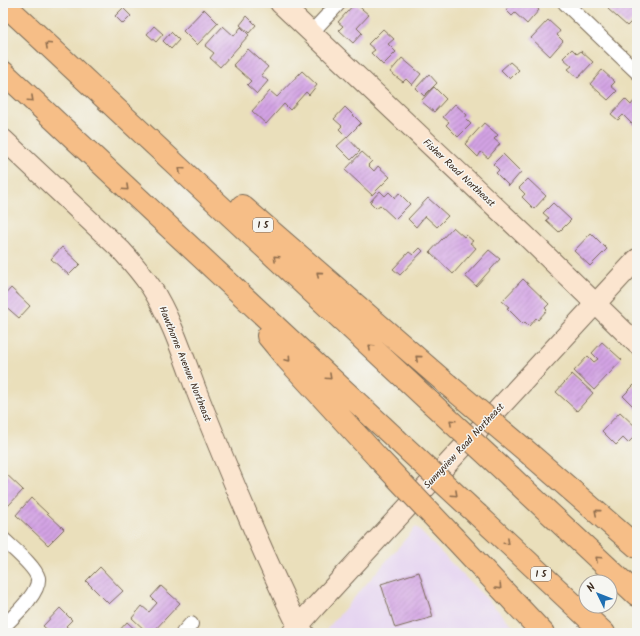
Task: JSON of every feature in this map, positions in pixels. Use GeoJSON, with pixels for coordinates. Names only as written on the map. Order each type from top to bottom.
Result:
{"type":"FeatureCollection","features":[{"type":"Feature","properties":{"kind":"highway","name":"I 5"},"geometry":{"type":"LineString","coordinates":[[3,3],[637,595]]}},
{"type":"Feature","properties":{"kind":"highway","name":"I 5"},"geometry":{"type":"LineString","coordinates":[[3,72],[604,633]]}},
{"type":"Feature","properties":{"kind":"highway","name":"I 5"},"geometry":{"type":"LineString","coordinates":[[76,72],[170,140],[258,220],[637,547]]}},
{"type":"Feature","properties":{"kind":"highway"},"geometry":{"type":"LineString","coordinates":[[209,264],[288,359],[543,633]]}},
{"type":"Feature","properties":{"kind":"main road","name":"Fisher Road Northeast"},"geometry":{"type":"LineString","coordinates":[[280,3],[637,344]]}},
{"type":"Feature","properties":{"kind":"main road","name":"Hawthorne Avenue Northeast"},"geometry":{"type":"LineString","coordinates":[[3,139],[130,260],[161,305],[251,526],[298,631]]}},
{"type":"Feature","properties":{"kind":"main road","name":"Sunnyview Road Northeast"},"geometry":{"type":"LineString","coordinates":[[298,631],[637,259]]}},
{"type":"Feature","properties":{"kind":"street"},"geometry":{"type":"LineString","coordinates":[[311,33],[339,3]]}},
{"type":"Feature","properties":{"kind":"street"},"geometry":{"type":"LineString","coordinates":[[565,3],[637,72]]}},
{"type":"Feature","properties":{"kind":"street"},"geometry":{"type":"LineString","coordinates":[[3,539],[31,566],[38,578],[37,586],[33,594],[3,627]]}},
{"type":"Feature","properties":{"kind":"shaded area"},"geometry":{"type":"Polygon","coordinates":[[[416,527],[520,633],[329,633],[326,630],[416,527]]]}},
{"type":"Feature","properties":{"kind":"building"},"geometry":{"type":"Polygon","coordinates":[[[355,3],[369,15],[357,28],[362,33],[353,43],[339,30],[343,26],[338,22],[355,3]]]}},
{"type":"Feature","properties":{"kind":"building"},"geometry":{"type":"Polygon","coordinates":[[[512,3],[532,3],[539,10],[527,24],[515,13],[512,16],[506,10],[512,3]]]}},
{"type":"Feature","properties":{"kind":"building"},"geometry":{"type":"Polygon","coordinates":[[[613,3],[625,3],[637,14],[637,16],[627,26],[608,9],[613,3]]]}},
{"type":"Feature","properties":{"kind":"building"},"geometry":{"type":"Polygon","coordinates":[[[123,8],[131,16],[123,24],[115,16],[123,8]]]}},
{"type":"Feature","properties":{"kind":"building"},"geometry":{"type":"Polygon","coordinates":[[[204,9],[218,23],[197,45],[183,31],[204,9]]]}},
{"type":"Feature","properties":{"kind":"building"},"geometry":{"type":"Polygon","coordinates":[[[247,16],[256,25],[249,33],[240,25],[247,16]]]}},
{"type":"Feature","properties":{"kind":"building"},"geometry":{"type":"Polygon","coordinates":[[[548,20],[560,31],[557,35],[563,41],[550,56],[531,38],[548,20]]]}},
{"type":"Feature","properties":{"kind":"building"},"geometry":{"type":"Polygon","coordinates":[[[154,26],[163,34],[156,42],[147,34],[154,26]]]}},
{"type":"Feature","properties":{"kind":"building"},"geometry":{"type":"Polygon","coordinates":[[[223,26],[234,36],[241,27],[249,35],[220,67],[210,58],[214,53],[205,46],[223,26]]]}},
{"type":"Feature","properties":{"kind":"building"},"geometry":{"type":"Polygon","coordinates":[[[383,29],[394,39],[388,44],[396,52],[383,65],[371,53],[375,50],[368,44],[383,29]]]}},
{"type":"Feature","properties":{"kind":"building"},"geometry":{"type":"Polygon","coordinates":[[[171,32],[179,40],[171,49],[163,41],[171,32]]]}},
{"type":"Feature","properties":{"kind":"building"},"geometry":{"type":"Polygon","coordinates":[[[248,49],[268,67],[261,75],[268,81],[257,94],[247,85],[251,81],[233,65],[248,49]]]}},
{"type":"Feature","properties":{"kind":"building"},"geometry":{"type":"Polygon","coordinates":[[[572,49],[577,54],[581,51],[593,62],[578,78],[568,69],[572,66],[563,58],[572,49]]]}},
{"type":"Feature","properties":{"kind":"building"},"geometry":{"type":"Polygon","coordinates":[[[402,58],[421,74],[412,85],[406,79],[403,82],[390,72],[402,58]]]}},
{"type":"Feature","properties":{"kind":"building"},"geometry":{"type":"Polygon","coordinates":[[[510,62],[519,70],[510,79],[501,70],[510,62]]]}},
{"type":"Feature","properties":{"kind":"building"},"geometry":{"type":"Polygon","coordinates":[[[602,70],[615,82],[611,86],[617,91],[608,100],[590,84],[602,70]]]}},
{"type":"Feature","properties":{"kind":"building"},"geometry":{"type":"Polygon","coordinates":[[[302,71],[317,85],[309,95],[306,92],[290,110],[284,104],[266,124],[252,111],[270,91],[277,97],[302,71]]]}},
{"type":"Feature","properties":{"kind":"building"},"geometry":{"type":"Polygon","coordinates":[[[429,74],[437,83],[424,96],[416,88],[429,74]]]}},
{"type":"Feature","properties":{"kind":"building"},"geometry":{"type":"Polygon","coordinates":[[[434,87],[446,99],[434,112],[421,101],[434,87]]]}},
{"type":"Feature","properties":{"kind":"building"},"geometry":{"type":"Polygon","coordinates":[[[625,99],[631,105],[634,101],[637,104],[637,125],[635,127],[623,115],[618,120],[611,114],[625,99]]]}},
{"type":"Feature","properties":{"kind":"building"},"geometry":{"type":"Polygon","coordinates":[[[455,104],[467,115],[465,118],[471,124],[458,137],[446,125],[449,122],[443,117],[455,104]]]}},
{"type":"Feature","properties":{"kind":"building"},"geometry":{"type":"Polygon","coordinates":[[[345,107],[361,123],[347,137],[339,129],[342,126],[334,119],[345,107]]]}},
{"type":"Feature","properties":{"kind":"building"},"geometry":{"type":"Polygon","coordinates":[[[484,123],[498,135],[494,139],[500,144],[488,158],[481,152],[478,157],[465,144],[484,123]]]}},
{"type":"Feature","properties":{"kind":"building"},"geometry":{"type":"Polygon","coordinates":[[[347,137],[360,151],[351,160],[337,146],[347,137]]]}},
{"type":"Feature","properties":{"kind":"building"},"geometry":{"type":"Polygon","coordinates":[[[362,152],[372,161],[368,165],[374,171],[378,166],[390,177],[372,195],[345,170],[362,152]]]}},
{"type":"Feature","properties":{"kind":"building"},"geometry":{"type":"Polygon","coordinates":[[[503,154],[521,172],[509,186],[496,173],[499,170],[493,164],[503,154]]]}},
{"type":"Feature","properties":{"kind":"building"},"geometry":{"type":"Polygon","coordinates":[[[528,179],[546,196],[534,209],[522,197],[525,194],[519,188],[528,179]]]}},
{"type":"Feature","properties":{"kind":"building"},"geometry":{"type":"Polygon","coordinates":[[[380,191],[385,196],[389,192],[395,198],[399,193],[410,204],[395,219],[380,205],[376,208],[370,202],[380,191]]]}},
{"type":"Feature","properties":{"kind":"building"},"geometry":{"type":"Polygon","coordinates":[[[428,198],[448,216],[437,227],[425,216],[416,227],[408,219],[428,198]]]}},
{"type":"Feature","properties":{"kind":"building"},"geometry":{"type":"Polygon","coordinates":[[[553,203],[571,220],[559,232],[546,220],[549,218],[543,213],[553,203]]]}},
{"type":"Feature","properties":{"kind":"building"},"geometry":{"type":"Polygon","coordinates":[[[453,227],[464,237],[466,235],[473,241],[470,243],[476,248],[453,274],[430,252],[453,227]]]}},
{"type":"Feature","properties":{"kind":"building"},"geometry":{"type":"Polygon","coordinates":[[[591,233],[607,249],[590,266],[574,251],[591,233]]]}},
{"type":"Feature","properties":{"kind":"building"},"geometry":{"type":"Polygon","coordinates":[[[62,247],[80,264],[69,275],[51,259],[62,247]]]}},
{"type":"Feature","properties":{"kind":"building"},"geometry":{"type":"Polygon","coordinates":[[[420,248],[423,251],[400,275],[393,269],[409,252],[413,255],[420,248]]]}},
{"type":"Feature","properties":{"kind":"building"},"geometry":{"type":"Polygon","coordinates":[[[489,250],[500,259],[476,286],[465,276],[489,250]]]}},
{"type":"Feature","properties":{"kind":"building"},"geometry":{"type":"Polygon","coordinates":[[[523,279],[549,304],[545,308],[547,310],[538,320],[536,318],[529,326],[525,322],[523,324],[502,301],[523,279]]]}},
{"type":"Feature","properties":{"kind":"building"},"geometry":{"type":"Polygon","coordinates":[[[11,288],[30,306],[19,318],[3,304],[3,297],[11,288]]]}},
{"type":"Feature","properties":{"kind":"building"},"geometry":{"type":"Polygon","coordinates":[[[602,342],[622,360],[594,390],[574,371],[588,356],[594,362],[598,359],[592,353],[602,342]]]}},
{"type":"Feature","properties":{"kind":"building"},"geometry":{"type":"Polygon","coordinates":[[[572,374],[593,393],[577,411],[556,392],[572,374]]]}},
{"type":"Feature","properties":{"kind":"building"},"geometry":{"type":"Polygon","coordinates":[[[634,385],[637,388],[637,410],[623,396],[634,385]]]}},
{"type":"Feature","properties":{"kind":"building"},"geometry":{"type":"Polygon","coordinates":[[[620,412],[637,428],[637,434],[628,443],[623,438],[616,445],[602,431],[620,412]]]}},
{"type":"Feature","properties":{"kind":"building"},"geometry":{"type":"Polygon","coordinates":[[[3,471],[23,490],[8,506],[3,501],[3,471]]]}},
{"type":"Feature","properties":{"kind":"building"},"geometry":{"type":"Polygon","coordinates":[[[31,498],[64,529],[48,545],[16,515],[31,498]]]}},
{"type":"Feature","properties":{"kind":"building"},"geometry":{"type":"Polygon","coordinates":[[[100,567],[123,591],[109,604],[86,581],[100,567]]]}},
{"type":"Feature","properties":{"kind":"building"},"geometry":{"type":"Polygon","coordinates":[[[419,572],[433,617],[395,628],[381,584],[419,572]]]}},
{"type":"Feature","properties":{"kind":"building"},"geometry":{"type":"Polygon","coordinates":[[[161,586],[180,603],[152,633],[148,633],[132,618],[142,606],[149,612],[157,603],[151,597],[161,586]]]}},
{"type":"Feature","properties":{"kind":"building"},"geometry":{"type":"Polygon","coordinates":[[[60,608],[72,620],[66,626],[69,629],[65,633],[51,633],[43,626],[60,608]]]}},
{"type":"Feature","properties":{"kind":"building"},"geometry":{"type":"Polygon","coordinates":[[[127,622],[139,633],[117,633],[127,622]]]}}]}
